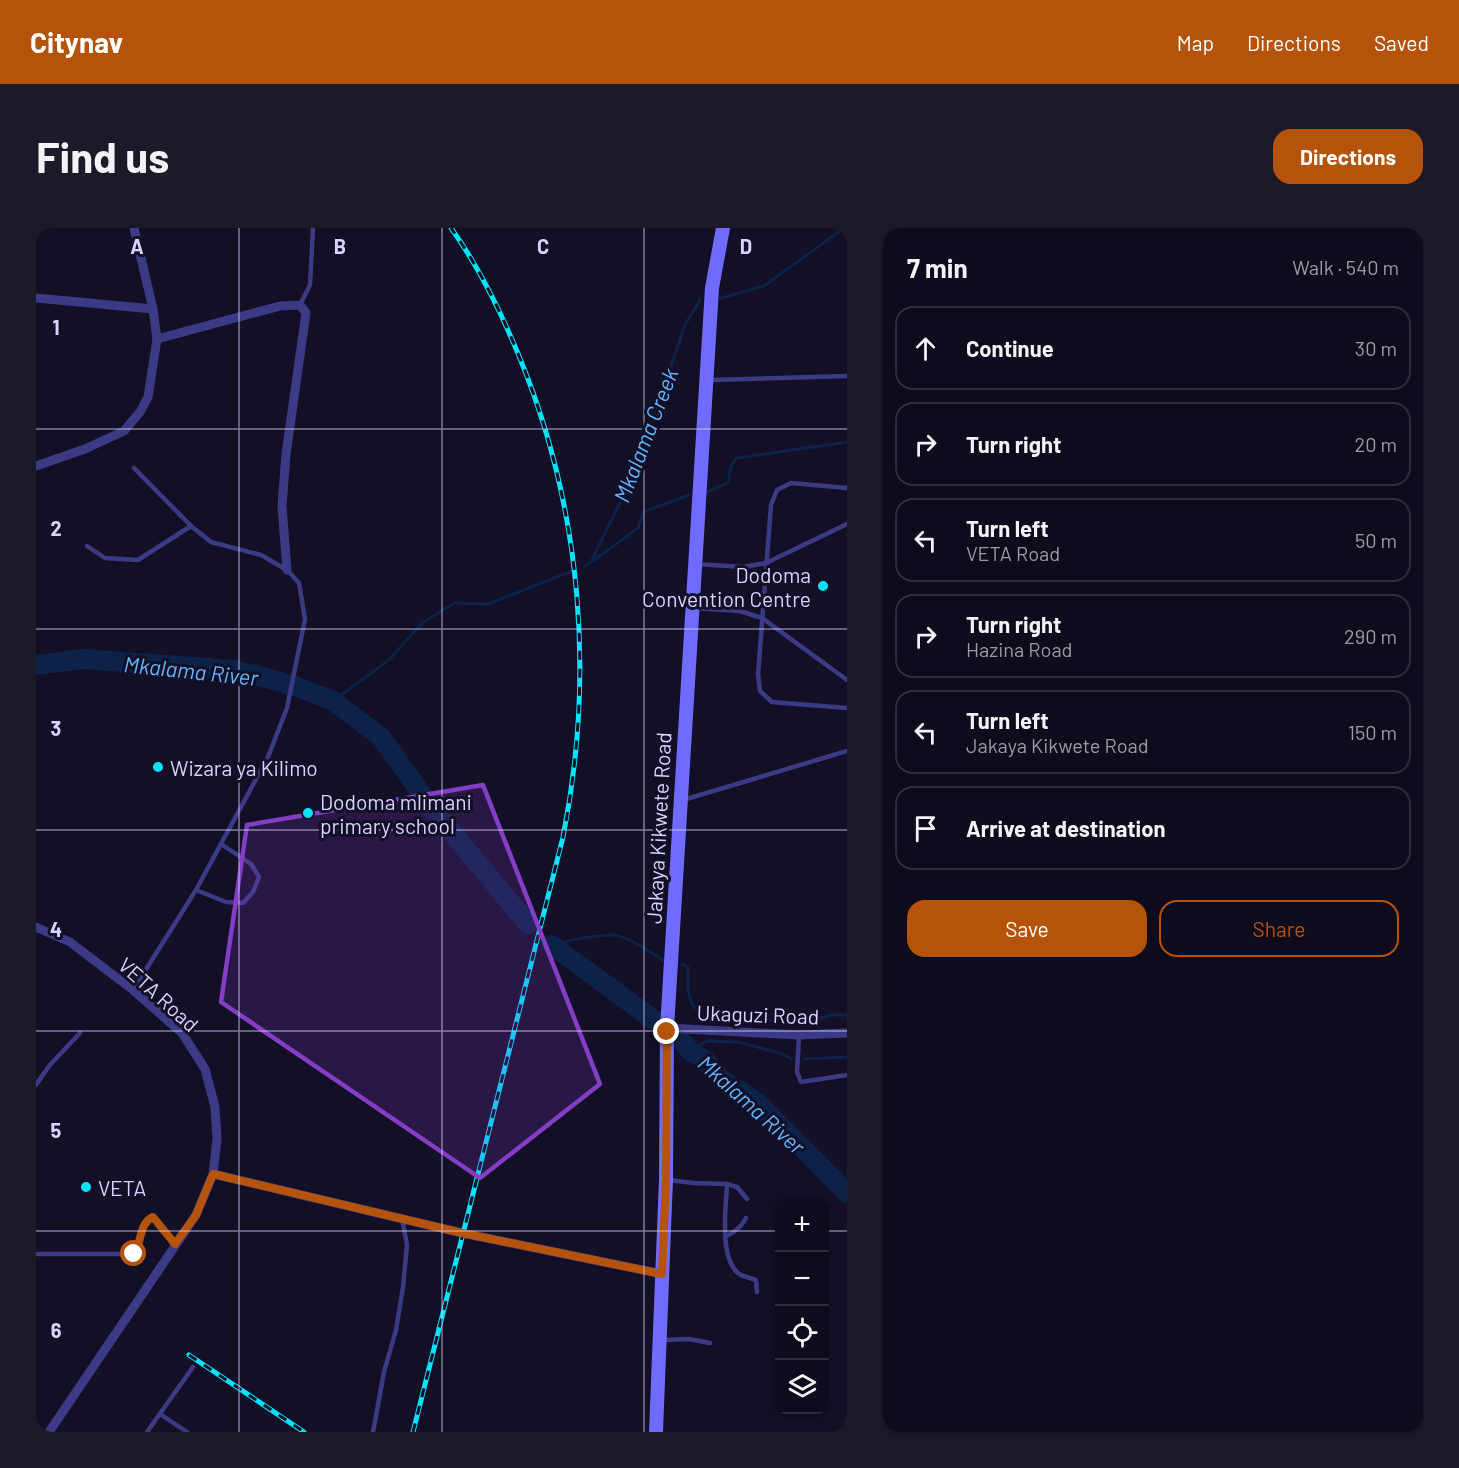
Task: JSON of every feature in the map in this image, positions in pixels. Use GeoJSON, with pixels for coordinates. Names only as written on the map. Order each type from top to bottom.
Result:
{"type":"FeatureCollection","features":[{"type":"Feature","properties":{"kind":"main road","name":"Jakaya Kikwete Road"},"geometry":{"type":"LineString","coordinates":[[656,1432],[666,1179],[667,1028],[712,288],[723,228]]}},
{"type":"Feature","properties":{"kind":"street"},"geometry":{"type":"LineString","coordinates":[[36,466],[85,449],[124,431],[140,412],[148,397],[157,339],[153,309],[134,228]]}},
{"type":"Feature","properties":{"kind":"street"},"geometry":{"type":"LineString","coordinates":[[36,298],[153,309]]}},
{"type":"Feature","properties":{"kind":"street"},"geometry":{"type":"LineString","coordinates":[[157,339],[280,306],[300,305],[306,313],[286,454],[282,506],[287,570]]}},
{"type":"Feature","properties":{"kind":"street","name":"VETA Road"},"geometry":{"type":"LineString","coordinates":[[36,927],[70,942],[133,990],[182,1033],[205,1069],[215,1107],[217,1140],[213,1174],[196,1215],[49,1432]]}},
{"type":"Feature","properties":{"kind":"street","name":"Ukaguzi Road"},"geometry":{"type":"LineString","coordinates":[[667,1028],[799,1035],[847,1033]]}},
{"type":"Feature","properties":{"kind":"street"},"geometry":{"type":"LineString","coordinates":[[213,1174],[462,1233],[662,1274]]}},
{"type":"Feature","properties":{"kind":"lane"},"geometry":{"type":"LineString","coordinates":[[300,305],[310,285],[313,228]]}},
{"type":"Feature","properties":{"kind":"lane"},"geometry":{"type":"LineString","coordinates":[[706,381],[847,376]]}},
{"type":"Feature","properties":{"kind":"lane"},"geometry":{"type":"LineString","coordinates":[[133,990],[196,890],[268,757],[287,708],[305,619],[299,583],[287,570],[261,555],[211,542],[191,526],[134,468]]}},
{"type":"Feature","properties":{"kind":"lane"},"geometry":{"type":"LineString","coordinates":[[847,488],[791,483],[777,490],[771,505],[758,675],[760,691],[772,702],[847,708]]}},
{"type":"Feature","properties":{"kind":"lane"},"geometry":{"type":"LineString","coordinates":[[695,564],[743,567],[766,563],[847,524]]}},
{"type":"Feature","properties":{"kind":"lane"},"geometry":{"type":"LineString","coordinates":[[87,546],[105,558],[138,560],[191,526]]}},
{"type":"Feature","properties":{"kind":"lane"},"geometry":{"type":"LineString","coordinates":[[692,608],[740,611],[762,618],[847,680]]}},
{"type":"Feature","properties":{"kind":"lane"},"geometry":{"type":"LineString","coordinates":[[681,801],[847,751]]}},
{"type":"Feature","properties":{"kind":"lane"},"geometry":{"type":"LineString","coordinates":[[196,890],[226,902],[243,903],[253,892],[259,877],[251,864],[220,844]]}},
{"type":"Feature","properties":{"kind":"lane"},"geometry":{"type":"LineString","coordinates":[[36,1085],[48,1066],[80,1033]]}},
{"type":"Feature","properties":{"kind":"lane"},"geometry":{"type":"LineString","coordinates":[[799,1035],[797,1072],[801,1082],[847,1075]]}},
{"type":"Feature","properties":{"kind":"lane"},"geometry":{"type":"LineString","coordinates":[[666,1179],[726,1184],[737,1187],[747,1200]]}},
{"type":"Feature","properties":{"kind":"lane"},"geometry":{"type":"LineString","coordinates":[[726,1184],[725,1237],[731,1265],[739,1275],[756,1280],[757,1292]]}},
{"type":"Feature","properties":{"kind":"lane"},"geometry":{"type":"LineString","coordinates":[[36,1254],[134,1254],[139,1246],[143,1225],[146,1220],[153,1217],[175,1244]]}},
{"type":"Feature","properties":{"kind":"lane"},"geometry":{"type":"LineString","coordinates":[[373,1432],[384,1372],[396,1330],[403,1287],[407,1245],[402,1218]]}},
{"type":"Feature","properties":{"kind":"lane"},"geometry":{"type":"LineString","coordinates":[[725,1237],[737,1230],[746,1218]]}},
{"type":"Feature","properties":{"kind":"lane"},"geometry":{"type":"LineString","coordinates":[[660,1341],[689,1339],[710,1343]]}},
{"type":"Feature","properties":{"kind":"lane"},"geometry":{"type":"LineString","coordinates":[[147,1432],[192,1367]]}},
{"type":"Feature","properties":{"kind":"lane"},"geometry":{"type":"LineString","coordinates":[[160,1414],[186,1432]]}},
{"type":"Feature","properties":{"kind":"highlighted area"},"geometry":{"type":"Polygon","coordinates":[[[483,785],[600,1084],[480,1178],[221,1002],[247,825],[483,785]]]}},
{"type":"Feature","properties":{"kind":"waterway","name":"Mkalama Creek"},"geometry":{"type":"LineString","coordinates":[[718,299],[764,286],[844,228]]}},
{"type":"Feature","properties":{"kind":"waterway","name":"Mkalama Creek"},"geometry":{"type":"LineString","coordinates":[[585,566],[591,562],[635,472],[685,325],[700,300]]}},
{"type":"Feature","properties":{"kind":"waterway"},"geometry":{"type":"LineString","coordinates":[[707,492],[728,483],[731,466],[737,458],[847,442]]}},
{"type":"Feature","properties":{"kind":"waterway"},"geometry":{"type":"LineString","coordinates":[[593,561],[638,528],[643,512],[689,495]]}},
{"type":"Feature","properties":{"kind":"waterway","name":"Mkalama Creek"},"geometry":{"type":"LineString","coordinates":[[333,701],[389,660],[423,622],[455,603],[488,604],[572,571]]}},
{"type":"Feature","properties":{"kind":"waterway","name":"Mkalama Creek"},"geometry":{"type":"LineString","coordinates":[[36,665],[83,659],[235,670],[293,685],[333,701],[381,737],[431,807],[528,924]]}},
{"type":"Feature","properties":{"kind":"waterway"},"geometry":{"type":"LineString","coordinates":[[552,945],[613,935],[632,941],[663,960]]}},
{"type":"Feature","properties":{"kind":"waterway","name":"Mkalama River"},"geometry":{"type":"LineString","coordinates":[[552,945],[658,1023]]}},
{"type":"Feature","properties":{"kind":"waterway"},"geometry":{"type":"LineString","coordinates":[[682,964],[688,967],[688,988],[691,1001],[694,1007],[705,1016],[805,1023],[832,1015],[847,1015]]}},
{"type":"Feature","properties":{"kind":"waterway","name":"Mkalama River"},"geometry":{"type":"LineString","coordinates":[[682,1041],[690,1051],[705,1060],[721,1079],[758,1103],[847,1193]]}},
{"type":"Feature","properties":{"kind":"waterway"},"geometry":{"type":"LineString","coordinates":[[690,1051],[707,1041],[737,1042],[780,1053],[792,1059]]}},
{"type":"Feature","properties":{"kind":"waterway"},"geometry":{"type":"LineString","coordinates":[[804,1059],[847,1057]]}},
{"type":"Feature","properties":{"kind":"railway"},"geometry":{"type":"LineString","coordinates":[[413,1432],[563,837],[573,776],[580,654],[577,594],[569,533],[557,473],[540,414],[519,356],[497,306],[451,228]]}},
{"type":"Feature","properties":{"kind":"railway"},"geometry":{"type":"LineString","coordinates":[[189,1355],[304,1432]]}},
{"type":"Feature","properties":{"kind":"place","name":"Dodoma Convention Centre"},"geometry":{"type":"Point","coordinates":[823,586]}},
{"type":"Feature","properties":{"kind":"place","name":"Wizara ya Kilimo"},"geometry":{"type":"Point","coordinates":[158,767]}},
{"type":"Feature","properties":{"kind":"place","name":"Dodoma mlimani primary school"},"geometry":{"type":"Point","coordinates":[308,813]}},
{"type":"Feature","properties":{"kind":"place","name":"VETA"},"geometry":{"type":"Point","coordinates":[86,1187]}},
{"type":"Feature","properties":{"kind":"route"},"geometry":{"type":"LineString","coordinates":[[134,1254],[139,1246],[143,1225],[146,1220],[153,1217],[175,1244],[196,1215],[213,1174],[462,1233],[662,1274],[666,1179],[667,1032]]}}]}
